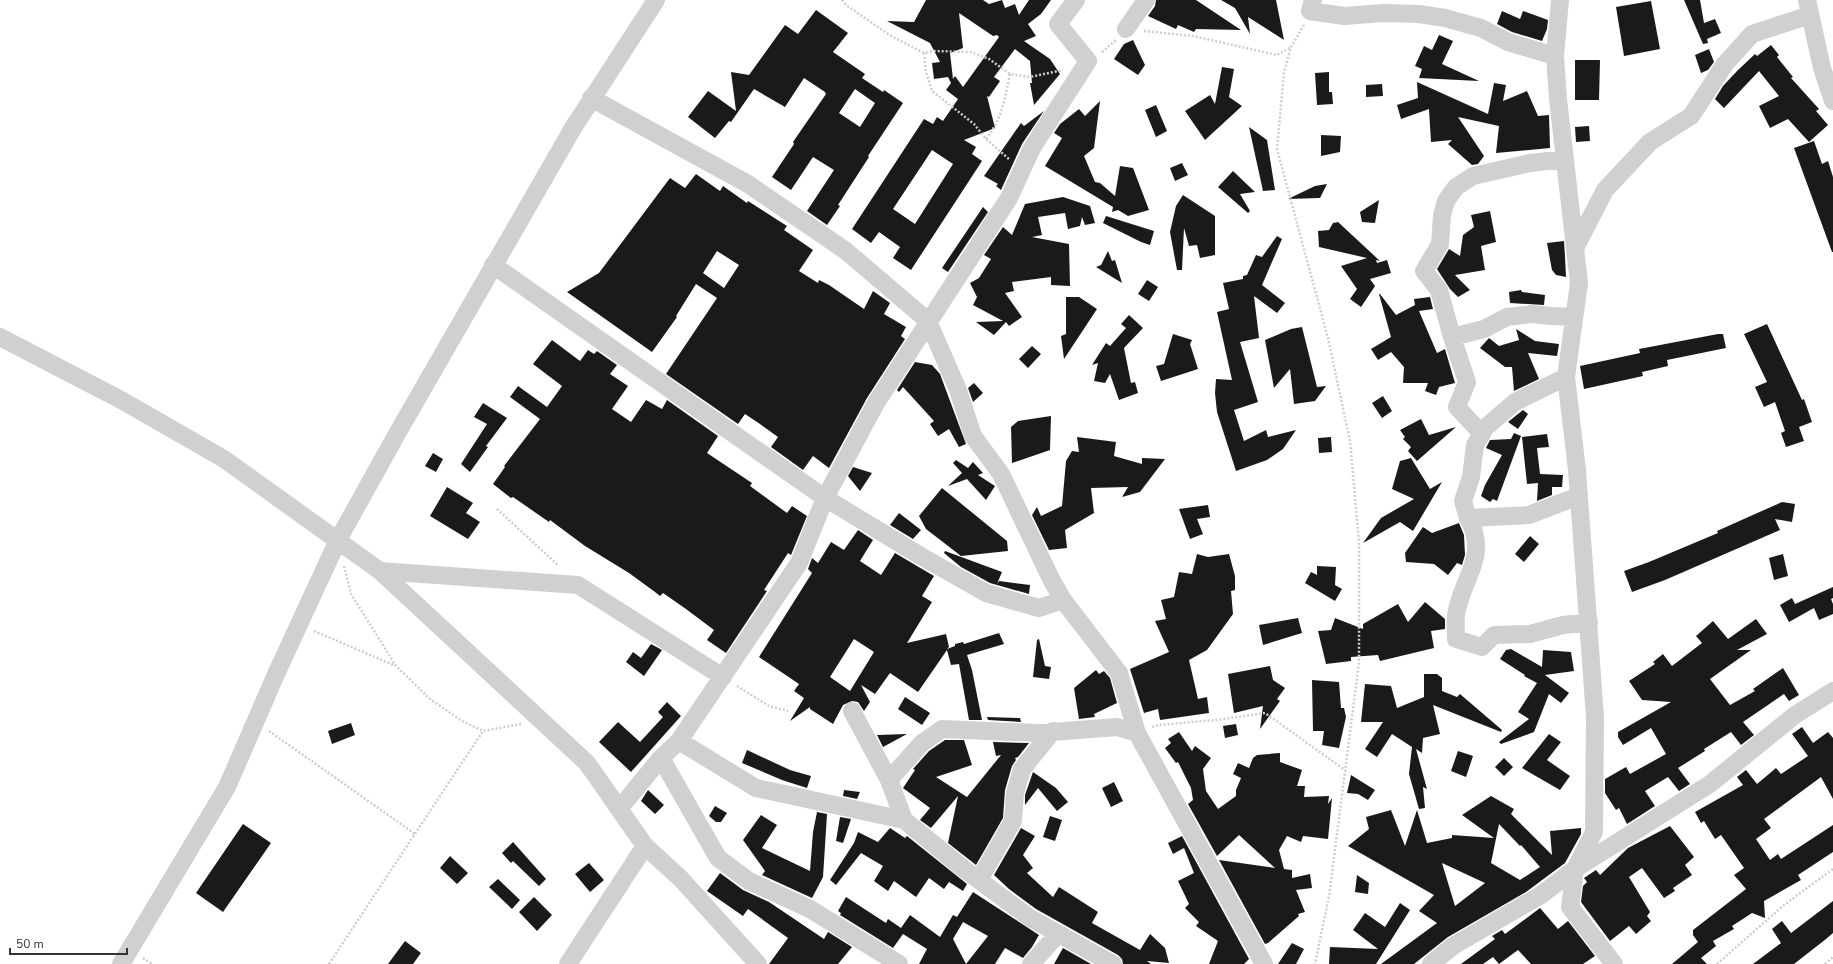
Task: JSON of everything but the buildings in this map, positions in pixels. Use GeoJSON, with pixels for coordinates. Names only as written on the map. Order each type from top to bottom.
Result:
{"type":"FeatureCollection","features":[{"type":"Feature","properties":{"kind":"street"},"geometry":{"type":"LineString","coordinates":[[121,964],[227,787],[338,540],[590,98],[656,0]]}},
{"type":"Feature","properties":{"kind":"street"},"geometry":{"type":"LineString","coordinates":[[619,809],[661,758],[679,741],[799,563],[825,498],[876,403],[1009,198],[1023,171],[1032,148],[1088,61],[1058,24],[1076,0]]}},
{"type":"Feature","properties":{"kind":"street"},"geometry":{"type":"LineString","coordinates":[[1126,29],[1146,0]]}},
{"type":"Feature","properties":{"kind":"street"},"geometry":{"type":"LineString","coordinates":[[1560,0],[1555,56],[1579,283],[1566,377],[1579,496],[1596,717],[1594,832],[1575,869],[1570,906],[1614,964]]}},
{"type":"Feature","properties":{"kind":"street"},"geometry":{"type":"LineString","coordinates":[[1312,6],[1344,16],[1383,13],[1419,14],[1445,18],[1481,28],[1508,42],[1555,56]]}},
{"type":"Feature","properties":{"kind":"street"},"geometry":{"type":"LineString","coordinates":[[1575,248],[1605,190],[1650,142],[1691,116],[1725,64],[1752,34],[1809,7],[1822,68],[1831,90]]}},
{"type":"Feature","properties":{"kind":"street"},"geometry":{"type":"LineString","coordinates":[[590,98],[748,184],[846,251],[928,321],[958,390],[973,436],[1001,474],[1052,581],[1063,600],[1119,673],[1137,733],[1264,964]]}},
{"type":"Feature","properties":{"kind":"street"},"geometry":{"type":"LineString","coordinates":[[1482,434],[1457,407],[1467,382],[1452,337],[1439,290],[1424,271],[1440,244],[1442,215],[1446,201],[1456,187],[1473,176],[1530,163],[1565,159]]}},
{"type":"Feature","properties":{"kind":"street"},"geometry":{"type":"LineString","coordinates":[[493,266],[825,498],[919,555],[986,593],[1038,608],[1063,600]]}},
{"type":"Feature","properties":{"kind":"street"},"geometry":{"type":"LineString","coordinates":[[1452,337],[1484,328],[1507,317],[1532,314],[1574,317]]}},
{"type":"Feature","properties":{"kind":"street"},"geometry":{"type":"LineString","coordinates":[[0,338],[123,401],[224,459],[380,571],[587,763],[645,846],[682,879],[758,964]]}},
{"type":"Feature","properties":{"kind":"street"},"geometry":{"type":"LineString","coordinates":[[1566,377],[1515,402],[1485,428],[1475,445],[1471,477],[1463,501],[1468,518],[1475,531],[1476,558],[1463,590],[1456,614],[1456,639],[1482,647],[1494,636],[1530,634],[1562,625],[1589,622]]}},
{"type":"Feature","properties":{"kind":"street"},"geometry":{"type":"LineString","coordinates":[[1468,518],[1529,515],[1579,496]]}},
{"type":"Feature","properties":{"kind":"street"},"geometry":{"type":"LineString","coordinates":[[380,571],[578,585],[723,677]]}},
{"type":"Feature","properties":{"kind":"street"},"geometry":{"type":"LineString","coordinates":[[1431,964],[1453,946],[1541,895],[1575,869],[1710,784],[1795,715],[1833,691]]}},
{"type":"Feature","properties":{"kind":"street"},"geometry":{"type":"LineString","coordinates":[[852,711],[890,780],[904,820]]}},
{"type":"Feature","properties":{"kind":"street"},"geometry":{"type":"LineString","coordinates":[[890,780],[922,743],[942,729],[1053,732],[1117,727],[1137,733]]}},
{"type":"Feature","properties":{"kind":"street"},"geometry":{"type":"LineString","coordinates":[[979,880],[1013,821],[1016,793],[1022,769],[1053,732]]}},
{"type":"Feature","properties":{"kind":"street"},"geometry":{"type":"LineString","coordinates":[[679,741],[756,788],[904,820],[979,880],[1030,918],[1114,964]]}},
{"type":"Feature","properties":{"kind":"street"},"geometry":{"type":"LineString","coordinates":[[661,758],[718,858],[749,881],[810,909],[899,964]]}},
{"type":"Feature","properties":{"kind":"street"},"geometry":{"type":"LineString","coordinates":[[568,964],[645,846]]}},
{"type":"Feature","properties":{"kind":"street"},"geometry":{"type":"LineString","coordinates":[[1031,964],[1058,934]]}},
{"type":"Feature","properties":{"kind":"path"},"geometry":{"type":"LineString","coordinates":[[842,0],[846,5],[891,36],[924,52],[935,50],[971,52],[989,59],[1010,74],[1030,78],[1088,61],[1108,48],[1126,29],[1193,36],[1277,55],[1291,47]]}},
{"type":"Feature","properties":{"kind":"path"},"geometry":{"type":"LineString","coordinates":[[1312,6],[1291,47],[1284,72],[1277,149],[1328,338],[1350,441],[1359,542],[1359,663],[1329,896],[1316,964]]}},
{"type":"Feature","properties":{"kind":"path"},"geometry":{"type":"LineString","coordinates":[[924,52],[926,72],[932,91],[974,124],[986,139],[1023,171]]}},
{"type":"Feature","properties":{"kind":"path"},"geometry":{"type":"LineString","coordinates":[[986,139],[995,127],[1003,110],[1010,74]]}},
{"type":"Feature","properties":{"kind":"path"},"geometry":{"type":"LineString","coordinates":[[498,509],[578,585]]}},
{"type":"Feature","properties":{"kind":"path"},"geometry":{"type":"LineString","coordinates":[[338,540],[351,594],[396,666],[430,699],[462,720],[483,731],[541,719]]}},
{"type":"Feature","properties":{"kind":"path"},"geometry":{"type":"LineString","coordinates":[[299,625],[396,666]]}},
{"type":"Feature","properties":{"kind":"path"},"geometry":{"type":"LineString","coordinates":[[723,677],[769,706],[788,711]]}},
{"type":"Feature","properties":{"kind":"path"},"geometry":{"type":"LineString","coordinates":[[1137,733],[1158,725],[1216,720],[1266,713],[1345,770]]}},
{"type":"Feature","properties":{"kind":"path"},"geometry":{"type":"LineString","coordinates":[[255,722],[415,834]]}},
{"type":"Feature","properties":{"kind":"path"},"geometry":{"type":"LineString","coordinates":[[329,964],[483,731]]}},
{"type":"Feature","properties":{"kind":"path"},"geometry":{"type":"LineString","coordinates":[[1717,964],[1784,905],[1833,869]]}},
{"type":"Feature","properties":{"kind":"path"},"geometry":{"type":"LineString","coordinates":[[1825,964],[1833,957]]}}]}
